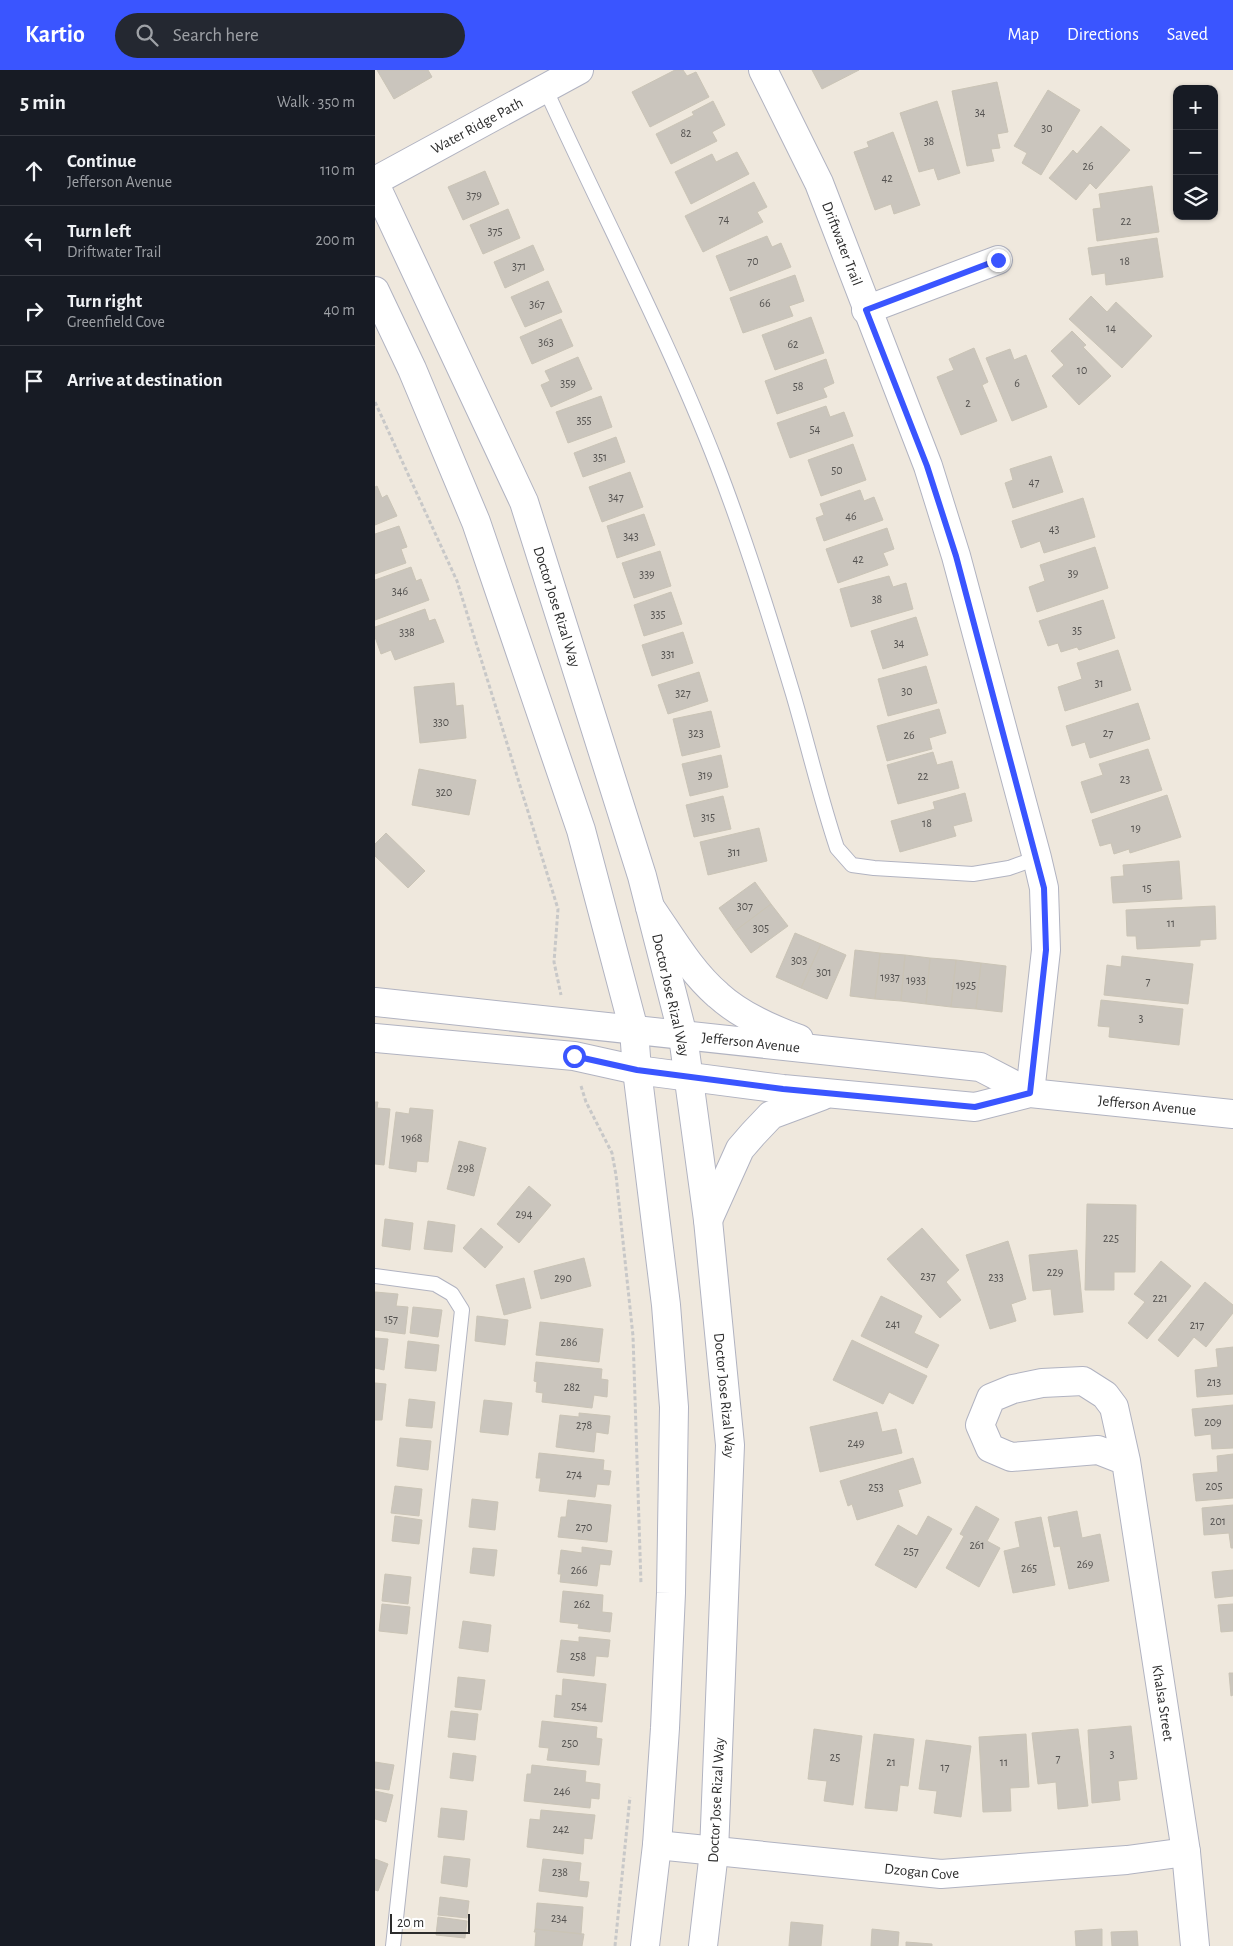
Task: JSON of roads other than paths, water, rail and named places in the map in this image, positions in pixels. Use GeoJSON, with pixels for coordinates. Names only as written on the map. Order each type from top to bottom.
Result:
{"type":"FeatureCollection","features":[{"type":"Feature","properties":{"kind":"street","name":"Water Ridge Path"},"geometry":{"type":"LineString","coordinates":[[375,182],[579,70]]}},
{"type":"Feature","properties":{"kind":"street","name":"Driftwater Trail"},"geometry":{"type":"LineString","coordinates":[[763,70],[819,183],[927,466],[956,556],[1037,858],[1044,888],[1046,950],[1030,1093]]}},
{"type":"Feature","properties":{"kind":"street","name":"Doctor Jose Rizal Way"},"geometry":{"type":"LineString","coordinates":[[375,182],[524,502],[642,876],[683,1036],[708,1220],[730,1445],[715,1852],[703,1946]]}},
{"type":"Feature","properties":{"kind":"street"},"geometry":{"type":"LineString","coordinates":[[866,310],[998,260]]}},
{"type":"Feature","properties":{"kind":"street"},"geometry":{"type":"LineString","coordinates":[[375,291],[412,369],[479,531],[581,830],[634,1030],[637,1070],[666,1305],[674,1407],[670,1612],[657,1845],[645,1946]]}},
{"type":"Feature","properties":{"kind":"street"},"geometry":{"type":"LineString","coordinates":[[650,907],[690,965],[719,996],[765,1026],[833,1052]]}},
{"type":"Feature","properties":{"kind":"street","name":"Jefferson Avenue"},"geometry":{"type":"LineString","coordinates":[[375,1002],[980,1067],[1030,1093]]}},
{"type":"Feature","properties":{"kind":"street","name":"Jefferson Avenue"},"geometry":{"type":"LineString","coordinates":[[375,1038],[574,1056],[637,1070],[688,1077],[783,1089],[975,1107],[1030,1093],[1233,1114]]}},
{"type":"Feature","properties":{"kind":"street"},"geometry":{"type":"LineString","coordinates":[[708,1220],[739,1149],[771,1115],[830,1093]]}},
{"type":"Feature","properties":{"kind":"street","name":"Khalsa Street"},"geometry":{"type":"LineString","coordinates":[[1126,1461],[1098,1450],[1011,1457],[990,1448],[980,1425],[991,1398],[1013,1389],[1043,1383],[1083,1381],[1105,1395],[1114,1407],[1126,1461],[1186,1852],[1195,1946]]}},
{"type":"Feature","properties":{"kind":"street","name":"Dzogan Cove"},"geometry":{"type":"LineString","coordinates":[[657,1845],[941,1874],[1127,1860],[1186,1852]]}},
{"type":"Feature","properties":{"kind":"lane"},"geometry":{"type":"LineString","coordinates":[[545,88],[574,154],[669,349],[717,466],[752,565],[790,685],[837,848],[852,865],[973,874],[1009,868],[1037,858]]}},
{"type":"Feature","properties":{"kind":"lane"},"geometry":{"type":"LineString","coordinates":[[375,1276],[435,1284],[452,1294],[462,1310],[393,1946]]}}]}
